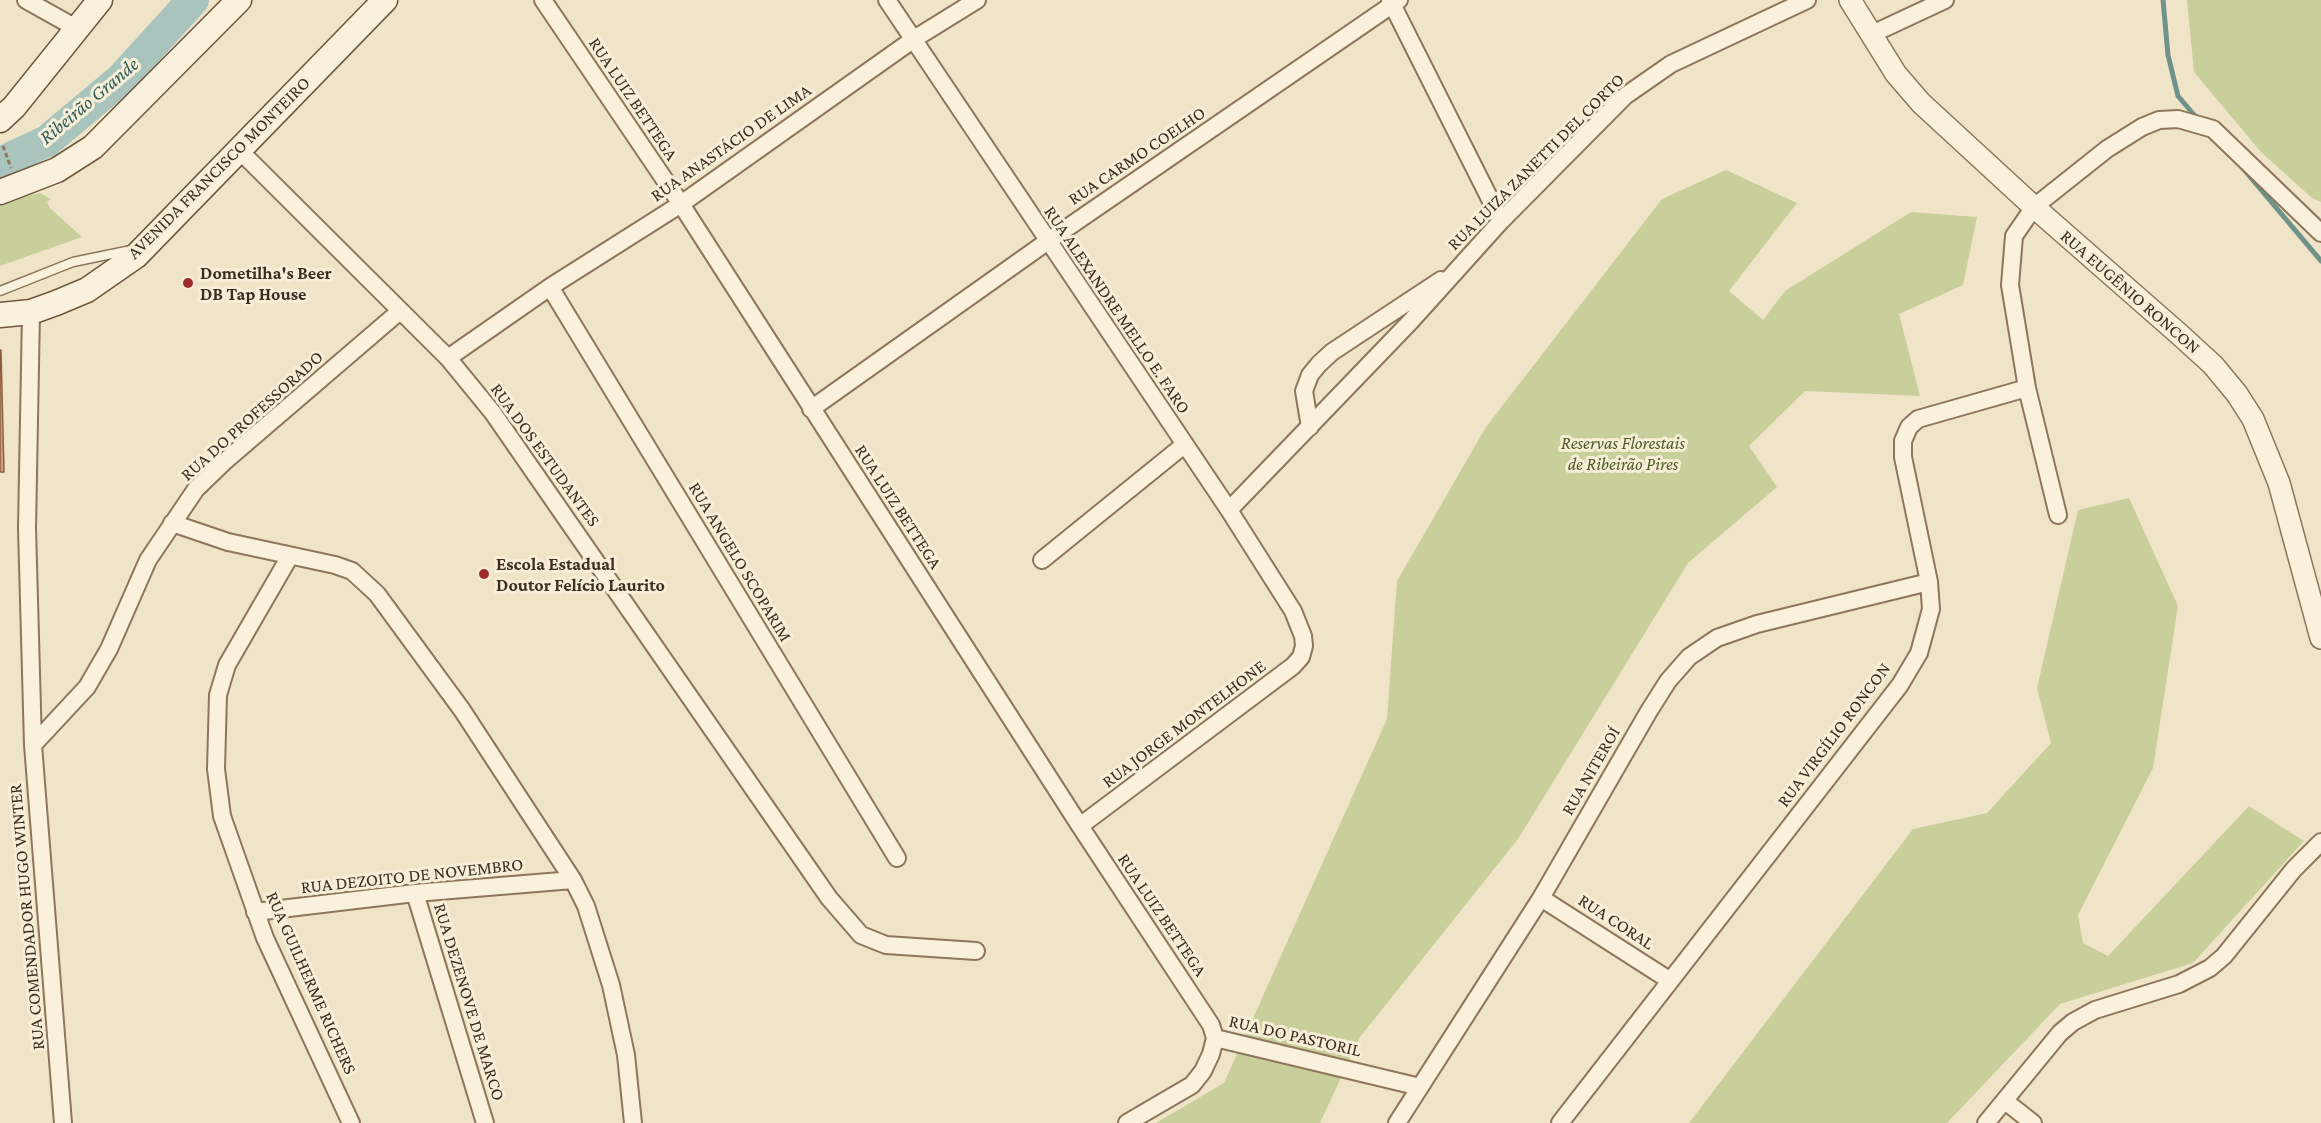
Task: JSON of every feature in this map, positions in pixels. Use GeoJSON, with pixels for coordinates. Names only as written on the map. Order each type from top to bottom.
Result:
{"type":"FeatureCollection","features":[{"type":"Feature","properties":{"kind":"main road"},"geometry":{"type":"LineString","coordinates":[[0,120],[14,107],[99,0]]}},
{"type":"Feature","properties":{"kind":"main road"},"geometry":{"type":"LineString","coordinates":[[0,192],[47,175],[93,147],[239,0]]}},
{"type":"Feature","properties":{"kind":"main road","name":"AVENIDA FRANCISCO MONTEIRO"},"geometry":{"type":"LineString","coordinates":[[0,315],[31,312],[87,290],[146,248],[385,0]]}},
{"type":"Feature","properties":{"kind":"street"},"geometry":{"type":"LineString","coordinates":[[26,0],[76,28]]}},
{"type":"Feature","properties":{"kind":"street","name":"RUA LUIZ BETTEGA"},"geometry":{"type":"LineString","coordinates":[[543,0],[681,204],[1080,826],[1203,1012],[1215,1038]]}},
{"type":"Feature","properties":{"kind":"street","name":"RUA ALEXANDRE MELLO E. FARO"},"geometry":{"type":"LineString","coordinates":[[887,0],[1229,510],[1293,611],[1300,626],[1304,646]]}},
{"type":"Feature","properties":{"kind":"street","name":"RUA ANASTÁCIO DE LIMA"},"geometry":{"type":"LineString","coordinates":[[448,358],[550,287],[681,204],[914,39],[976,0]]}},
{"type":"Feature","properties":{"kind":"street","name":"RUA LUIZA ZANETTI DEL CORTO"},"geometry":{"type":"LineString","coordinates":[[1229,510],[1411,321],[1501,221],[1605,115],[1645,80],[1671,64],[1807,0]]}},
{"type":"Feature","properties":{"kind":"street","name":"RUA EUGÊNIO RONCON"},"geometry":{"type":"LineString","coordinates":[[1850,0],[1896,74],[1921,103],[2034,207],[2179,334],[2212,365],[2237,394],[2253,419],[2279,483],[2321,638]]}},
{"type":"Feature","properties":{"kind":"street"},"geometry":{"type":"LineString","coordinates":[[1872,34],[1945,0]]}},
{"type":"Feature","properties":{"kind":"street"},"geometry":{"type":"LineString","coordinates":[[1394,2],[1501,221]]}},
{"type":"Feature","properties":{"kind":"street","name":"RUA CARMO COELHO"},"geometry":{"type":"LineString","coordinates":[[811,409],[1048,241],[1394,2]]}},
{"type":"Feature","properties":{"kind":"street"},"geometry":{"type":"LineString","coordinates":[[2058,515],[2028,388],[2010,285],[2010,262],[2014,236],[2034,207],[2090,160],[2142,127],[2158,120],[2178,118],[2213,129],[2321,233]]}},
{"type":"Feature","properties":{"kind":"street","name":"RUA DOS ESTUDANTES"},"geometry":{"type":"LineString","coordinates":[[238,150],[448,358],[494,413],[830,898],[861,935],[886,945],[975,951]]}},
{"type":"Feature","properties":{"kind":"street","name":"RUA LUIZA ZANETTI DEL CORTO"},"geometry":{"type":"LineString","coordinates":[[1310,428],[1304,391],[1310,375],[1319,364],[1351,339],[1454,272]]}},
{"type":"Feature","properties":{"kind":"street","name":"RUA ANGELO SCOPARIM"},"geometry":{"type":"LineString","coordinates":[[550,287],[897,858]]}},
{"type":"Feature","properties":{"kind":"street","name":"RUA DO PROFESSORADO"},"geometry":{"type":"LineString","coordinates":[[33,745],[87,687],[109,649],[148,560],[196,489],[224,462],[400,311]]}},
{"type":"Feature","properties":{"kind":"street","name":"RUA COMENDADOR HUGO WINTER"},"geometry":{"type":"LineString","coordinates":[[31,312],[27,528],[33,745],[63,1123]]}},
{"type":"Feature","properties":{"kind":"street","name":"RUA VIRGÍLIO RONCON"},"geometry":{"type":"LineString","coordinates":[[1560,1123],[1900,685],[1919,653],[1931,609],[1929,582],[1904,464],[1903,441],[1909,428],[1918,419],[2028,388]]}},
{"type":"Feature","properties":{"kind":"street"},"geometry":{"type":"LineString","coordinates":[[1042,560],[1184,445]]}},
{"type":"Feature","properties":{"kind":"street"},"geometry":{"type":"LineString","coordinates":[[172,524],[228,542],[352,571],[377,594],[462,710],[573,880],[597,937],[611,985],[626,1055],[633,1123]]}},
{"type":"Feature","properties":{"kind":"street","name":"RUA GUILHERME RICHERS"},"geometry":{"type":"LineString","coordinates":[[290,556],[244,631],[227,665],[218,695],[216,769],[222,816],[255,912],[351,1123]]}},
{"type":"Feature","properties":{"kind":"street","name":"RUA NITEROÍ"},"geometry":{"type":"LineString","coordinates":[[1397,1123],[1541,898],[1649,711],[1668,681],[1689,657],[1717,638],[1757,624],[1929,582]]}},
{"type":"Feature","properties":{"kind":"street","name":"RUA JORGE MONTELHONE"},"geometry":{"type":"LineString","coordinates":[[1080,826],[1293,666],[1301,657],[1304,646]]}},
{"type":"Feature","properties":{"kind":"street"},"geometry":{"type":"LineString","coordinates":[[1986,1123],[2060,1033],[2073,1022],[2095,1010],[2179,984],[2210,968],[2224,956],[2294,868],[2321,842]]}},
{"type":"Feature","properties":{"kind":"street","name":"RUA DEZOITO DE NOVEMBRO"},"geometry":{"type":"LineString","coordinates":[[255,912],[415,893],[573,880]]}},
{"type":"Feature","properties":{"kind":"street","name":"RUA DEZENOVE DE MARCO"},"geometry":{"type":"LineString","coordinates":[[415,893],[485,1123]]}},
{"type":"Feature","properties":{"kind":"street","name":"RUA CORAL"},"geometry":{"type":"LineString","coordinates":[[1541,898],[1669,980]]}},
{"type":"Feature","properties":{"kind":"street","name":"RUA DO PASTORIL"},"geometry":{"type":"LineString","coordinates":[[1127,1123],[1192,1085],[1203,1071],[1215,1038],[1420,1087]]}},
{"type":"Feature","properties":{"kind":"street"},"geometry":{"type":"LineString","coordinates":[[2005,1101],[2033,1123]]}},
{"type":"Feature","properties":{"kind":"lane"},"geometry":{"type":"LineString","coordinates":[[0,291],[73,262],[105,253],[146,248]]}},
{"type":"Feature","properties":{"kind":"green space"},"geometry":{"type":"Polygon","coordinates":[[[2187,0],[2321,0],[2321,202],[2312,198],[2261,152],[2194,72],[2187,0]]]}},
{"type":"Feature","properties":{"kind":"green space","name":"Reservas Florestais de Ribeirão Pires"},"geometry":{"type":"Polygon","coordinates":[[[1726,170],[1797,203],[1729,291],[1763,320],[1785,291],[1911,212],[1977,217],[1963,285],[1899,314],[1920,396],[1805,391],[1749,446],[1777,487],[1688,563],[1518,839],[1360,1037],[1320,1123],[1156,1123],[1224,1083],[1387,719],[1397,581],[1486,427],[1662,199],[1726,170]]]}},
{"type":"Feature","properties":{"kind":"green space"},"geometry":{"type":"Polygon","coordinates":[[[40,193],[51,199],[47,202],[50,208],[82,237],[0,266],[0,202],[40,193]]]}},
{"type":"Feature","properties":{"kind":"green space"},"geometry":{"type":"Polygon","coordinates":[[[2129,498],[2178,606],[2153,768],[2078,915],[2083,943],[2108,956],[2249,806],[2304,841],[2193,963],[2060,1004],[1947,1123],[1689,1123],[1913,829],[1987,813],[2051,743],[2037,688],[2078,510],[2129,498]]]}},
{"type":"Feature","properties":{"kind":"building"},"geometry":{"type":"Polygon","coordinates":[[[1,350],[4,472],[0,472],[1,350]]]}},
{"type":"Feature","properties":{"kind":"waterway","name":"Ribeirão Grande"},"geometry":{"type":"LineString","coordinates":[[0,163],[47,141],[121,79],[193,0]]}},
{"type":"Feature","properties":{"kind":"waterway"},"geometry":{"type":"LineString","coordinates":[[2163,0],[2168,55],[2178,96],[2195,116]]}},
{"type":"Feature","properties":{"kind":"waterway"},"geometry":{"type":"LineString","coordinates":[[2241,166],[2321,261]]}},
{"type":"Feature","properties":{"kind":"place","name":"Dometilha's Beer DB Tap House"},"geometry":{"type":"Point","coordinates":[188,283]}},
{"type":"Feature","properties":{"kind":"place","name":"Escola Estadual Doutor Felício Laurito"},"geometry":{"type":"Point","coordinates":[484,574]}}]}
